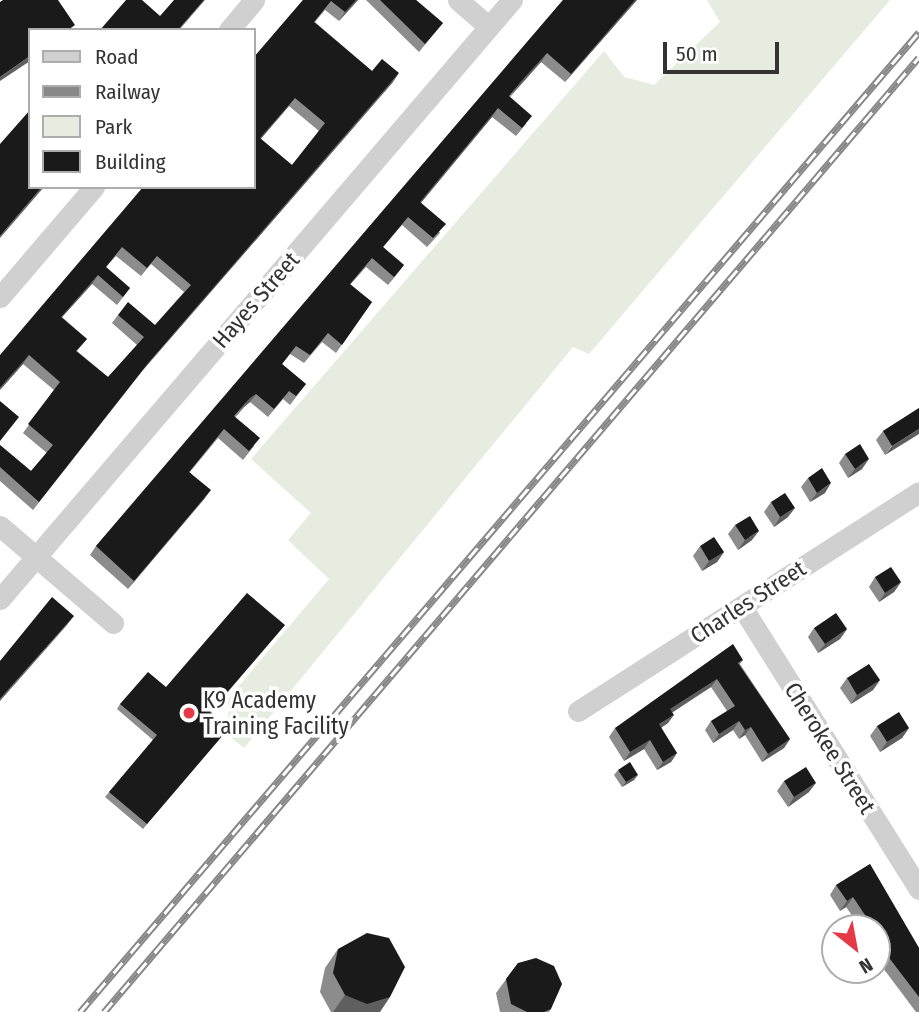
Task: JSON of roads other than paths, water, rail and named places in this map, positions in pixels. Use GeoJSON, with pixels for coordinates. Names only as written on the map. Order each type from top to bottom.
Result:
{"type":"FeatureCollection","features":[{"type":"Feature","properties":{"kind":"street"},"geometry":{"type":"LineString","coordinates":[[231,28],[254,0]]}},
{"type":"Feature","properties":{"kind":"street"},"geometry":{"type":"LineString","coordinates":[[458,0],[489,27]]}},
{"type":"Feature","properties":{"kind":"street","name":"Hayes Street"},"geometry":{"type":"LineString","coordinates":[[0,599],[512,0]]}},
{"type":"Feature","properties":{"kind":"street"},"geometry":{"type":"LineString","coordinates":[[0,297],[92,189]]}},
{"type":"Feature","properties":{"kind":"street","name":"Charles Street"},"geometry":{"type":"LineString","coordinates":[[578,711],[919,492]]}},
{"type":"Feature","properties":{"kind":"street"},"geometry":{"type":"LineString","coordinates":[[0,526],[113,623]]}},
{"type":"Feature","properties":{"kind":"street","name":"Cherokee Street"},"geometry":{"type":"LineString","coordinates":[[741,607],[919,889]]}},
{"type":"Feature","properties":{"kind":"railway"},"geometry":{"type":"LineString","coordinates":[[80,1012],[919,32]]}},
{"type":"Feature","properties":{"kind":"railway"},"geometry":{"type":"LineString","coordinates":[[104,1012],[919,57]]}},
{"type":"Feature","properties":{"kind":"place","name":"K9 Academy Training Facility"},"geometry":{"type":"Point","coordinates":[189,713]}}]}
